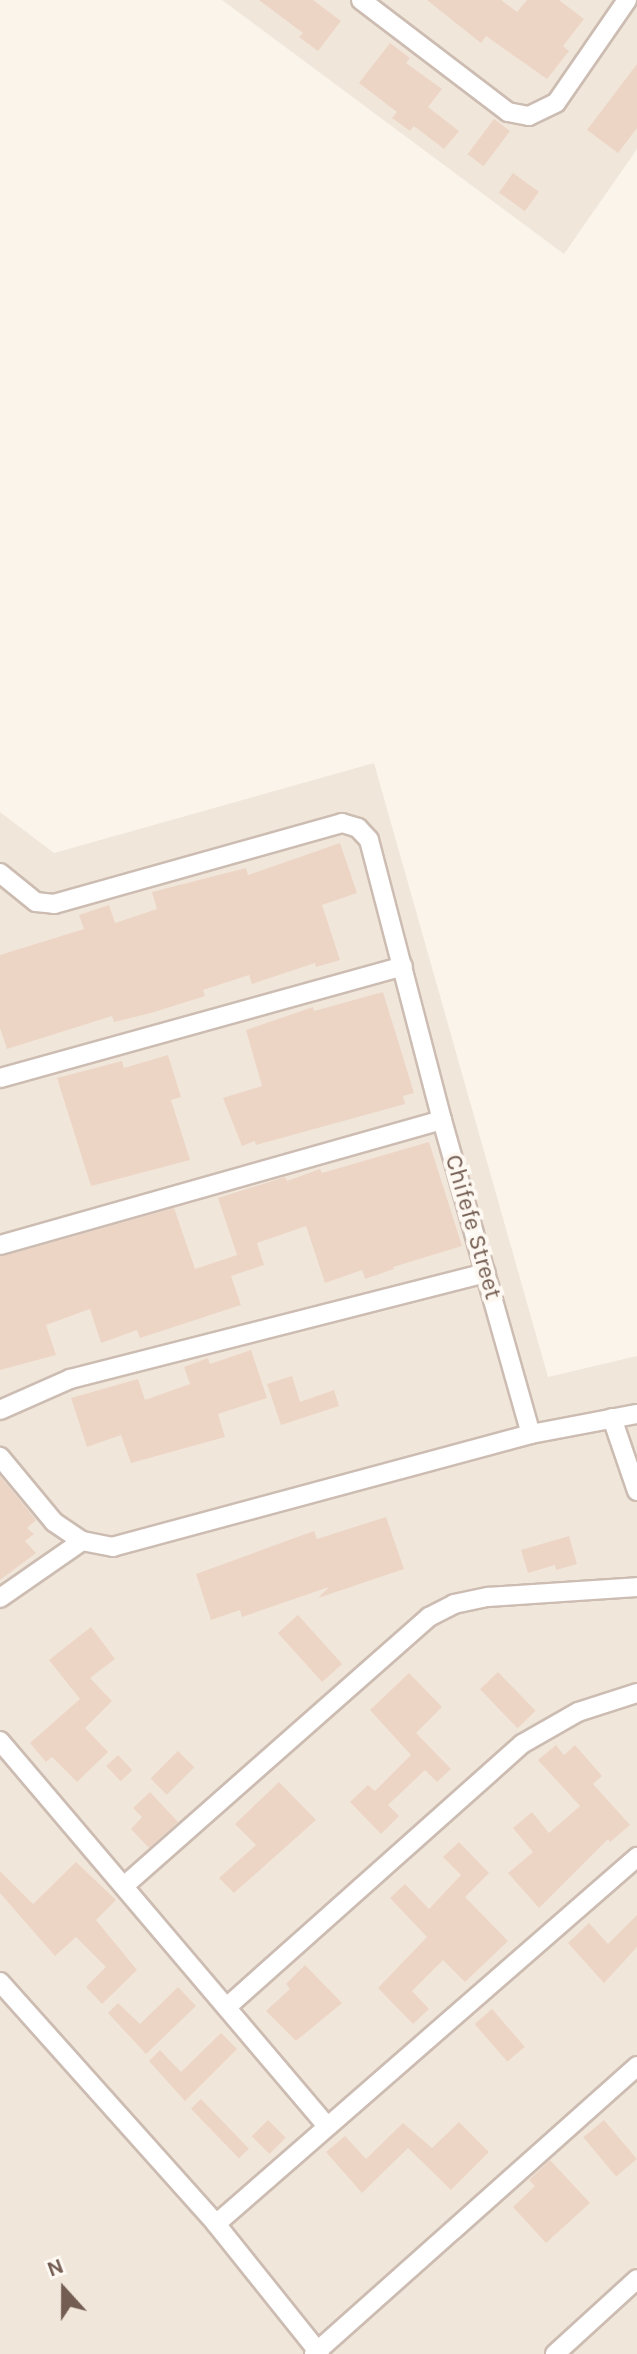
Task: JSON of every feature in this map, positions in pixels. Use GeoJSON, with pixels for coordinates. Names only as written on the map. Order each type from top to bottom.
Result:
{"type":"FeatureCollection","features":[{"type":"Feature","properties":{"kind":"street"},"geometry":{"type":"LineString","coordinates":[[361,0],[508,112],[529,116],[556,103],[623,2]]}},
{"type":"Feature","properties":{"kind":"street","name":"Chifefe Street"},"geometry":{"type":"LineString","coordinates":[[0,873],[36,902],[54,904],[342,823],[358,828],[369,840],[442,1120],[531,1434]]}},
{"type":"Feature","properties":{"kind":"street"},"geometry":{"type":"LineString","coordinates":[[0,1078],[403,966]]}},
{"type":"Feature","properties":{"kind":"street"},"geometry":{"type":"LineString","coordinates":[[0,1245],[442,1120]]}},
{"type":"Feature","properties":{"kind":"street"},"geometry":{"type":"LineString","coordinates":[[0,1410],[70,1379],[486,1273]]}},
{"type":"Feature","properties":{"kind":"street"},"geometry":{"type":"LineString","coordinates":[[0,1457],[54,1522],[82,1541],[113,1547],[531,1434],[637,1414]]}},
{"type":"Feature","properties":{"kind":"street"},"geometry":{"type":"LineString","coordinates":[[612,1418],[637,1491]]}},
{"type":"Feature","properties":{"kind":"street"},"geometry":{"type":"LineString","coordinates":[[0,1598],[82,1541]]}},
{"type":"Feature","properties":{"kind":"street"},"geometry":{"type":"LineString","coordinates":[[124,1886],[429,1617],[454,1604],[488,1597],[637,1587]]}},
{"type":"Feature","properties":{"kind":"street"},"geometry":{"type":"LineString","coordinates":[[228,2006],[522,1744],[578,1712],[637,1693]]}},
{"type":"Feature","properties":{"kind":"street"},"geometry":{"type":"LineString","coordinates":[[0,1741],[327,2126]]}},
{"type":"Feature","properties":{"kind":"street"},"geometry":{"type":"LineString","coordinates":[[216,2224],[637,1857]]}},
{"type":"Feature","properties":{"kind":"street"},"geometry":{"type":"LineString","coordinates":[[0,1982],[216,2224],[317,2353],[637,2066]]}},
{"type":"Feature","properties":{"kind":"street"},"geometry":{"type":"LineString","coordinates":[[555,2354],[637,2279]]}},
{"type":"Feature","properties":{"kind":"shaded area"},"geometry":{"type":"Polygon","coordinates":[[[222,0],[637,0],[637,149],[564,254],[222,0]]]}},
{"type":"Feature","properties":{"kind":"shaded area"},"geometry":{"type":"Polygon","coordinates":[[[374,763],[548,1377],[637,1356],[637,2354],[0,2354],[0,812],[54,853],[374,763]]]}},
{"type":"Feature","properties":{"kind":"building"},"geometry":{"type":"Polygon","coordinates":[[[259,0],[313,0],[341,21],[318,51],[299,37],[303,33],[259,0]]]}},
{"type":"Feature","properties":{"kind":"building"},"geometry":{"type":"Polygon","coordinates":[[[427,0],[501,0],[517,12],[527,0],[559,0],[584,19],[563,46],[569,51],[547,79],[486,36],[481,43],[427,0]]]}},
{"type":"Feature","properties":{"kind":"building"},"geometry":{"type":"Polygon","coordinates":[[[390,43],[410,58],[406,63],[442,89],[428,107],[459,131],[444,149],[414,126],[410,131],[392,118],[397,112],[359,83],[390,43]]]}},
{"type":"Feature","properties":{"kind":"building"},"geometry":{"type":"Polygon","coordinates":[[[637,64],[637,128],[618,153],[587,130],[637,64]]]}},
{"type":"Feature","properties":{"kind":"building"},"geometry":{"type":"Polygon","coordinates":[[[494,119],[510,131],[483,166],[468,154],[494,119]]]}},
{"type":"Feature","properties":{"kind":"building"},"geometry":{"type":"Polygon","coordinates":[[[513,173],[539,192],[525,211],[499,192],[513,173]]]}},
{"type":"Feature","properties":{"kind":"building"},"geometry":{"type":"Polygon","coordinates":[[[340,843],[357,893],[322,905],[340,960],[316,967],[315,963],[252,984],[249,975],[203,990],[205,996],[151,1013],[114,1022],[112,1016],[7,1049],[0,1028],[0,955],[84,929],[79,915],[109,905],[115,923],[157,909],[152,892],[246,868],[248,875],[340,843]]]}},
{"type":"Feature","properties":{"kind":"building"},"geometry":{"type":"Polygon","coordinates":[[[383,992],[414,1093],[403,1096],[405,1104],[256,1145],[255,1141],[242,1146],[223,1098],[262,1086],[246,1030],[313,1007],[314,1011],[383,992]]]}},
{"type":"Feature","properties":{"kind":"building"},"geometry":{"type":"Polygon","coordinates":[[[168,1055],[181,1097],[171,1100],[190,1160],[91,1186],[57,1078],[122,1061],[124,1068],[168,1055]]]}},
{"type":"Feature","properties":{"kind":"building"},"geometry":{"type":"Polygon","coordinates":[[[429,1142],[462,1246],[365,1279],[362,1270],[325,1283],[306,1226],[257,1243],[264,1265],[231,1276],[241,1305],[140,1338],[137,1330],[101,1343],[90,1309],[46,1325],[56,1355],[0,1370],[0,1257],[174,1208],[195,1269],[237,1255],[218,1198],[285,1177],[287,1181],[320,1169],[322,1173],[429,1142]]]}},
{"type":"Feature","properties":{"kind":"building"},"geometry":{"type":"Polygon","coordinates":[[[251,1350],[267,1398],[218,1414],[225,1437],[131,1463],[121,1435],[87,1447],[71,1398],[138,1379],[145,1400],[190,1384],[184,1367],[208,1358],[210,1364],[251,1350]]]}},
{"type":"Feature","properties":{"kind":"building"},"geometry":{"type":"Polygon","coordinates":[[[292,1376],[300,1402],[334,1390],[339,1406],[281,1425],[267,1384],[292,1376]]]}},
{"type":"Feature","properties":{"kind":"building"},"geometry":{"type":"Polygon","coordinates":[[[0,1476],[36,1520],[27,1528],[34,1534],[25,1541],[36,1553],[0,1580],[0,1476]]]}},
{"type":"Feature","properties":{"kind":"building"},"geometry":{"type":"Polygon","coordinates":[[[386,1517],[404,1569],[318,1598],[329,1587],[242,1617],[240,1610],[211,1620],[196,1574],[314,1531],[317,1539],[386,1517]]]}},
{"type":"Feature","properties":{"kind":"building"},"geometry":{"type":"Polygon","coordinates":[[[569,1536],[577,1564],[556,1570],[555,1565],[528,1573],[521,1550],[569,1536]]]}},
{"type":"Feature","properties":{"kind":"building"},"geometry":{"type":"Polygon","coordinates":[[[298,1615],[342,1664],[322,1682],[278,1633],[298,1615]]]}},
{"type":"Feature","properties":{"kind":"building"},"geometry":{"type":"Polygon","coordinates":[[[91,1627],[115,1659],[90,1678],[112,1701],[85,1728],[108,1752],[77,1782],[52,1757],[46,1762],[30,1743],[80,1699],[49,1660],[91,1627]]]}},
{"type":"Feature","properties":{"kind":"building"},"geometry":{"type":"Polygon","coordinates":[[[498,1672],[536,1711],[518,1728],[480,1689],[498,1672]]]}},
{"type":"Feature","properties":{"kind":"building"},"geometry":{"type":"Polygon","coordinates":[[[409,1673],[442,1707],[416,1733],[451,1769],[437,1782],[425,1770],[388,1805],[399,1816],[381,1834],[350,1802],[368,1785],[375,1791],[411,1755],[370,1710],[409,1673]]]}},
{"type":"Feature","properties":{"kind":"building"},"geometry":{"type":"Polygon","coordinates":[[[556,1745],[564,1755],[575,1745],[602,1776],[593,1784],[630,1825],[610,1842],[608,1839],[539,1908],[508,1873],[533,1852],[513,1828],[532,1812],[549,1833],[580,1806],[538,1760],[556,1745]]]}},
{"type":"Feature","properties":{"kind":"building"},"geometry":{"type":"Polygon","coordinates":[[[178,1751],[194,1767],[167,1795],[150,1779],[178,1751]]]}},
{"type":"Feature","properties":{"kind":"building"},"geometry":{"type":"Polygon","coordinates":[[[118,1755],[132,1770],[121,1781],[106,1766],[118,1755]]]}},
{"type":"Feature","properties":{"kind":"building"},"geometry":{"type":"Polygon","coordinates":[[[279,1782],[316,1820],[234,1893],[219,1878],[256,1845],[235,1824],[279,1782]]]}},
{"type":"Feature","properties":{"kind":"building"},"geometry":{"type":"Polygon","coordinates":[[[150,1792],[178,1822],[149,1848],[131,1829],[142,1817],[133,1808],[150,1792]]]}},
{"type":"Feature","properties":{"kind":"building"},"geometry":{"type":"Polygon","coordinates":[[[459,1842],[489,1873],[465,1897],[508,1941],[465,1982],[443,1960],[412,1991],[429,2009],[413,2024],[378,1988],[427,1937],[390,1898],[405,1884],[429,1909],[461,1875],[443,1857],[459,1842]]]}},
{"type":"Feature","properties":{"kind":"building"},"geometry":{"type":"Polygon","coordinates":[[[76,1862],[116,1900],[96,1920],[137,1970],[102,2004],[86,1987],[106,1967],[76,1937],[55,1956],[0,1893],[0,1871],[33,1904],[76,1862]]]}},
{"type":"Feature","properties":{"kind":"building"},"geometry":{"type":"Polygon","coordinates":[[[637,1915],[637,1947],[604,1983],[568,1943],[589,1923],[608,1944],[637,1915]]]}},
{"type":"Feature","properties":{"kind":"building"},"geometry":{"type":"Polygon","coordinates":[[[305,1965],[342,2003],[296,2041],[266,2011],[290,1989],[286,1984],[305,1965]]]}},
{"type":"Feature","properties":{"kind":"building"},"geometry":{"type":"Polygon","coordinates":[[[178,1987],[196,2006],[146,2054],[108,2013],[118,2003],[140,2024],[178,1987]]]}},
{"type":"Feature","properties":{"kind":"building"},"geometry":{"type":"Polygon","coordinates":[[[492,2009],[525,2047],[507,2062],[475,2024],[492,2009]]]}},
{"type":"Feature","properties":{"kind":"building"},"geometry":{"type":"Polygon","coordinates":[[[221,2033],[237,2049],[185,2101],[149,2061],[160,2050],[181,2072],[221,2033]]]}},
{"type":"Feature","properties":{"kind":"building"},"geometry":{"type":"Polygon","coordinates":[[[201,2099],[249,2149],[239,2158],[191,2109],[201,2099]]]}},
{"type":"Feature","properties":{"kind":"building"},"geometry":{"type":"Polygon","coordinates":[[[268,2120],[286,2138],[269,2154],[252,2136],[268,2120]]]}},
{"type":"Feature","properties":{"kind":"building"},"geometry":{"type":"Polygon","coordinates":[[[604,2120],[637,2159],[616,2176],[583,2137],[604,2120]]]}},
{"type":"Feature","properties":{"kind":"building"},"geometry":{"type":"Polygon","coordinates":[[[459,2122],[489,2152],[451,2190],[408,2148],[362,2193],[326,2152],[345,2136],[366,2159],[403,2123],[432,2148],[459,2122]]]}},
{"type":"Feature","properties":{"kind":"building"},"geometry":{"type":"Polygon","coordinates":[[[550,2160],[590,2203],[546,2243],[513,2207],[535,2186],[529,2180],[550,2160]]]}}]}
